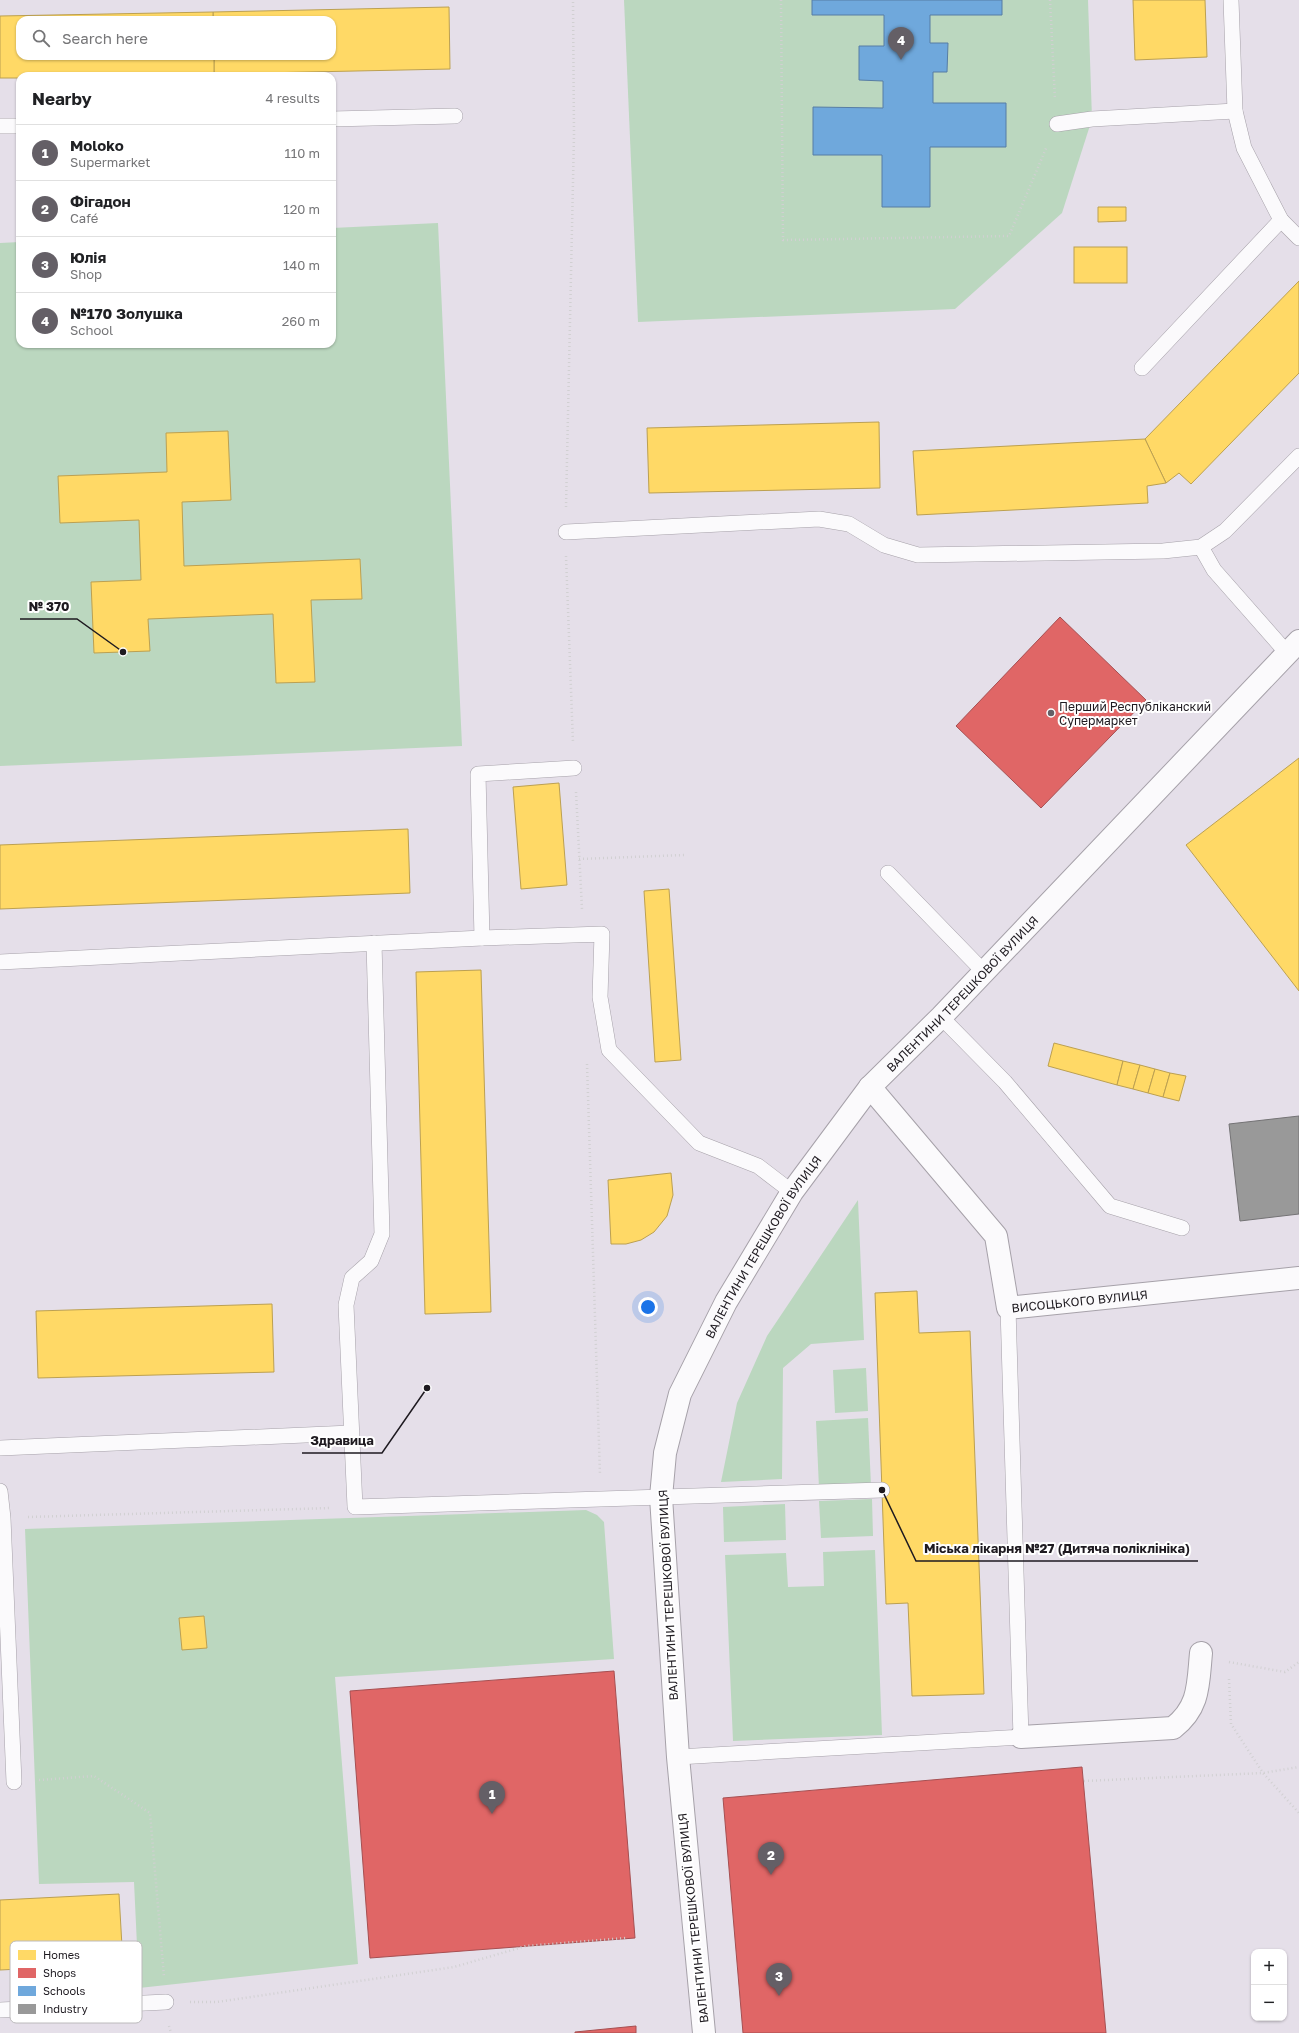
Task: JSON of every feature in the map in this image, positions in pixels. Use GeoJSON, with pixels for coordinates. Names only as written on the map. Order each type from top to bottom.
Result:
{"type":"FeatureCollection","features":[{"type":"Feature","properties":{"kind":"street","name":"ВАЛЕНТИНИ ТЕРЕШКОВОЇ ВУЛИЦЯ"},"geometry":{"type":"LineString","coordinates":[[704,2033],[678,1757],[661,1497],[665,1453],[680,1394],[726,1302],[792,1192],[870,1087],[984,972],[1293,647]]}},
{"type":"Feature","properties":{"kind":"street","name":"ВИСОЦЬКОГО ВУЛИЦЯ"},"geometry":{"type":"LineString","coordinates":[[870,1087],[996,1236],[1008,1308],[1299,1278]]}},
{"type":"Feature","properties":{"kind":"street"},"geometry":{"type":"LineString","coordinates":[[1021,1737],[1173,1728],[1184,1719],[1194,1703],[1199,1684],[1201,1653]]}},
{"type":"Feature","properties":{"kind":"lane"},"geometry":{"type":"LineString","coordinates":[[1231,0],[1235,111],[1244,148],[1280,220],[1299,238]]}},
{"type":"Feature","properties":{"kind":"lane"},"geometry":{"type":"LineString","coordinates":[[1057,124],[1092,119],[1235,111]]}},
{"type":"Feature","properties":{"kind":"lane"},"geometry":{"type":"LineString","coordinates":[[336,119],[455,116]]}},
{"type":"Feature","properties":{"kind":"lane"},"geometry":{"type":"LineString","coordinates":[[0,126],[16,126]]}},
{"type":"Feature","properties":{"kind":"lane"},"geometry":{"type":"LineString","coordinates":[[1142,368],[1280,220]]}},
{"type":"Feature","properties":{"kind":"lane"},"geometry":{"type":"LineString","coordinates":[[566,532],[819,519],[849,524],[884,545],[918,555],[1163,551],[1201,547],[1226,531],[1299,456]]}},
{"type":"Feature","properties":{"kind":"lane"},"geometry":{"type":"LineString","coordinates":[[1201,547],[1214,570],[1293,647]]}},
{"type":"Feature","properties":{"kind":"lane"},"geometry":{"type":"LineString","coordinates":[[482,938],[478,774],[574,768]]}},
{"type":"Feature","properties":{"kind":"lane"},"geometry":{"type":"LineString","coordinates":[[888,873],[984,972]]}},
{"type":"Feature","properties":{"kind":"lane"},"geometry":{"type":"LineString","coordinates":[[0,962],[374,943],[602,934],[600,997],[609,1050],[699,1143],[758,1166],[792,1192]]}},
{"type":"Feature","properties":{"kind":"lane"},"geometry":{"type":"LineString","coordinates":[[374,943],[382,1234],[371,1261],[352,1278],[346,1305],[355,1507],[882,1490]]}},
{"type":"Feature","properties":{"kind":"lane"},"geometry":{"type":"LineString","coordinates":[[940,1017],[1005,1082],[1110,1206],[1182,1228]]}},
{"type":"Feature","properties":{"kind":"lane"},"geometry":{"type":"LineString","coordinates":[[678,1757],[1021,1737],[1008,1308]]}},
{"type":"Feature","properties":{"kind":"lane"},"geometry":{"type":"LineString","coordinates":[[0,1448],[351,1433]]}},
{"type":"Feature","properties":{"kind":"lane"},"geometry":{"type":"LineString","coordinates":[[0,1491],[3,1518],[14,1782]]}},
{"type":"Feature","properties":{"kind":"lane"},"geometry":{"type":"LineString","coordinates":[[142,2003],[166,2002]]}},
{"type":"Feature","properties":{"kind":"lane"},"geometry":{"type":"LineString","coordinates":[[0,2010],[10,2010]]}},
{"type":"Feature","properties":{"kind":"path"},"geometry":{"type":"LineString","coordinates":[[781,0],[783,240],[1009,236]]}},
{"type":"Feature","properties":{"kind":"path"},"geometry":{"type":"LineString","coordinates":[[579,859],[684,855]]}},
{"type":"Feature","properties":{"kind":"path"},"geometry":{"type":"LineString","coordinates":[[3,1518],[355,1507]]}},
{"type":"Feature","properties":{"kind":"path"},"geometry":{"type":"LineString","coordinates":[[1229,1670],[1229,1662],[1285,1672],[1299,1662]]}},
{"type":"Feature","properties":{"kind":"path"},"geometry":{"type":"LineString","coordinates":[[1229,1678],[1231,1724],[1263,1773],[1299,1813]]}},
{"type":"Feature","properties":{"kind":"path"},"geometry":{"type":"LineString","coordinates":[[1084,1781],[1263,1773],[1299,1767]]}},
{"type":"Feature","properties":{"kind":"path"},"geometry":{"type":"LineString","coordinates":[[14,1782],[94,1776],[150,1813],[166,2002],[171,2033]]}},
{"type":"Feature","properties":{"kind":"path"},"geometry":{"type":"LineString","coordinates":[[166,2002],[217,2002],[454,1968],[526,1946],[626,1938]]}},
{"type":"Feature","properties":{"kind":"green space"},"geometry":{"type":"Polygon","coordinates":[[[624,0],[1088,0],[1092,119],[1062,213],[955,309],[638,322],[624,0]]]}},
{"type":"Feature","properties":{"kind":"green space"},"geometry":{"type":"Polygon","coordinates":[[[438,223],[462,746],[0,766],[0,243],[16,242],[16,348],[336,348],[336,228],[438,223]]]}},
{"type":"Feature","properties":{"kind":"green space"},"geometry":{"type":"Polygon","coordinates":[[[858,1200],[864,1340],[811,1344],[783,1368],[782,1479],[721,1482],[737,1403],[767,1336],[858,1200]]]}},
{"type":"Feature","properties":{"kind":"green space"},"geometry":{"type":"Polygon","coordinates":[[[866,1368],[868,1411],[835,1413],[833,1370],[866,1368]]]}},
{"type":"Feature","properties":{"kind":"green space"},"geometry":{"type":"Polygon","coordinates":[[[868,1418],[871,1486],[819,1488],[816,1421],[868,1418]]]}},
{"type":"Feature","properties":{"kind":"green space"},"geometry":{"type":"Polygon","coordinates":[[[872,1499],[873,1536],[821,1538],[819,1501],[872,1499]]]}},
{"type":"Feature","properties":{"kind":"green space"},"geometry":{"type":"Polygon","coordinates":[[[785,1504],[786,1540],[724,1542],[723,1507],[785,1504]]]}},
{"type":"Feature","properties":{"kind":"green space"},"geometry":{"type":"Polygon","coordinates":[[[586,1510],[597,1515],[604,1522],[614,1659],[335,1677],[358,1964],[142,1988],[142,1941],[137,1941],[134,1882],[39,1884],[25,1529],[586,1510]]]}},
{"type":"Feature","properties":{"kind":"green space"},"geometry":{"type":"Polygon","coordinates":[[[875,1550],[882,1735],[733,1741],[725,1555],[786,1553],[788,1587],[824,1586],[823,1552],[875,1550]]]}},
{"type":"Feature","properties":{"kind":"building: Homes"},"geometry":{"type":"Polygon","coordinates":[[[1133,0],[1205,0],[1207,57],[1135,60],[1133,0]]]}},
{"type":"Feature","properties":{"kind":"building: Homes"},"geometry":{"type":"Polygon","coordinates":[[[449,7],[450,69],[214,72],[214,60],[336,60],[336,16],[213,16],[213,12],[449,7]]]}},
{"type":"Feature","properties":{"kind":"building: Homes"},"geometry":{"type":"Polygon","coordinates":[[[213,12],[213,16],[16,16],[16,60],[214,60],[214,72],[16,72],[16,78],[0,78],[0,16],[213,12]]]}},
{"type":"Feature","properties":{"kind":"building: Homes"},"geometry":{"type":"Polygon","coordinates":[[[1098,207],[1126,207],[1126,221],[1098,222],[1098,207]]]}},
{"type":"Feature","properties":{"kind":"building: Homes"},"geometry":{"type":"Polygon","coordinates":[[[1074,247],[1127,247],[1127,283],[1074,283],[1074,247]]]}},
{"type":"Feature","properties":{"kind":"building: Homes"},"geometry":{"type":"Polygon","coordinates":[[[1299,281],[1299,373],[1191,484],[1179,473],[1166,483],[1145,439],[1299,281]]]}},
{"type":"Feature","properties":{"kind":"building: Homes"},"geometry":{"type":"Polygon","coordinates":[[[879,422],[880,488],[649,493],[647,428],[879,422]]]}},
{"type":"Feature","properties":{"kind":"building: Homes"},"geometry":{"type":"Polygon","coordinates":[[[228,431],[231,500],[182,502],[184,566],[360,559],[362,599],[311,600],[315,682],[276,683],[273,614],[148,619],[150,651],[94,653],[91,582],[141,580],[139,520],[60,523],[58,476],[167,472],[166,433],[228,431]]]}},
{"type":"Feature","properties":{"kind":"building: Homes"},"geometry":{"type":"Polygon","coordinates":[[[1145,439],[1166,483],[1147,486],[1148,503],[917,515],[913,451],[1145,439]]]}},
{"type":"Feature","properties":{"kind":"building: Homes"},"geometry":{"type":"Polygon","coordinates":[[[1299,758],[1299,991],[1186,845],[1299,758]]]}},
{"type":"Feature","properties":{"kind":"building: Homes"},"geometry":{"type":"Polygon","coordinates":[[[559,783],[567,885],[521,889],[513,787],[559,783]]]}},
{"type":"Feature","properties":{"kind":"building: Homes"},"geometry":{"type":"Polygon","coordinates":[[[408,829],[410,893],[0,909],[0,845],[408,829]]]}},
{"type":"Feature","properties":{"kind":"building: Homes"},"geometry":{"type":"Polygon","coordinates":[[[669,889],[681,1060],[655,1062],[644,891],[669,889]]]}},
{"type":"Feature","properties":{"kind":"building: Homes"},"geometry":{"type":"Polygon","coordinates":[[[481,970],[491,1312],[425,1314],[416,972],[481,970]]]}},
{"type":"Feature","properties":{"kind":"building: Homes"},"geometry":{"type":"Polygon","coordinates":[[[1054,1043],[1123,1061],[1117,1085],[1048,1066],[1054,1043]]]}},
{"type":"Feature","properties":{"kind":"building: Homes"},"geometry":{"type":"Polygon","coordinates":[[[1123,1061],[1140,1065],[1133,1089],[1117,1085],[1123,1061]]]}},
{"type":"Feature","properties":{"kind":"building: Homes"},"geometry":{"type":"Polygon","coordinates":[[[1140,1065],[1155,1069],[1148,1093],[1133,1089],[1140,1065]]]}},
{"type":"Feature","properties":{"kind":"building: Homes"},"geometry":{"type":"Polygon","coordinates":[[[1155,1069],[1170,1073],[1163,1097],[1148,1093],[1155,1069]]]}},
{"type":"Feature","properties":{"kind":"building: Homes"},"geometry":{"type":"Polygon","coordinates":[[[1170,1073],[1186,1076],[1179,1101],[1163,1097],[1170,1073]]]}},
{"type":"Feature","properties":{"kind":"building: Homes"},"geometry":{"type":"Polygon","coordinates":[[[671,1173],[673,1195],[667,1216],[654,1232],[641,1240],[626,1244],[611,1244],[608,1180],[671,1173]]]}},
{"type":"Feature","properties":{"kind":"building: Homes"},"geometry":{"type":"Polygon","coordinates":[[[917,1291],[919,1333],[970,1331],[984,1694],[912,1696],[908,1603],[886,1604],[875,1293],[917,1291]]]}},
{"type":"Feature","properties":{"kind":"building: Homes"},"geometry":{"type":"Polygon","coordinates":[[[272,1304],[274,1372],[38,1378],[36,1311],[272,1304]]]}},
{"type":"Feature","properties":{"kind":"building: Homes"},"geometry":{"type":"Polygon","coordinates":[[[204,1616],[207,1648],[182,1650],[179,1618],[204,1616]]]}},
{"type":"Feature","properties":{"kind":"building: Homes"},"geometry":{"type":"Polygon","coordinates":[[[119,1894],[122,1941],[10,1941],[10,1970],[0,1970],[0,1900],[119,1894]]]}},
{"type":"Feature","properties":{"kind":"building: Shops","name":"Перший Республiканский Супермаркет"},"geometry":{"type":"Polygon","coordinates":[[[1060,617],[1146,700],[1041,808],[956,726],[1060,617]]]}},
{"type":"Feature","properties":{"kind":"building: Shops"},"geometry":{"type":"Polygon","coordinates":[[[614,1671],[635,1938],[370,1958],[350,1691],[614,1671]]]}},
{"type":"Feature","properties":{"kind":"building: Shops"},"geometry":{"type":"Polygon","coordinates":[[[1082,1767],[1106,2033],[743,2033],[723,1798],[1082,1767]]]}},
{"type":"Feature","properties":{"kind":"building: Shops"},"geometry":{"type":"Polygon","coordinates":[[[636,2026],[636,2033],[575,2033],[575,2032],[636,2026]]]}},
{"type":"Feature","properties":{"kind":"building: Schools"},"geometry":{"type":"Polygon","coordinates":[[[812,0],[1002,0],[1002,15],[930,15],[930,43],[948,43],[947,72],[933,72],[933,103],[1006,103],[1006,147],[930,147],[930,207],[882,207],[882,155],[813,155],[813,107],[883,108],[883,81],[859,80],[859,46],[884,46],[884,15],[812,15],[812,0]]]}},
{"type":"Feature","properties":{"kind":"building: Industry"},"geometry":{"type":"Polygon","coordinates":[[[1299,1116],[1299,1214],[1240,1221],[1229,1124],[1299,1116]]]}},
{"type":"Feature","properties":{"kind":"place","name":"№170 Золушка"},"geometry":{"type":"Point","coordinates":[901,60]}},
{"type":"Feature","properties":{"kind":"place","name":"№ 370"},"geometry":{"type":"Point","coordinates":[123,652]}},
{"type":"Feature","properties":{"kind":"place","name":"Перший Республiканский Супермаркет"},"geometry":{"type":"Point","coordinates":[1051,713]}},
{"type":"Feature","properties":{"kind":"place","name":"Здравица"},"geometry":{"type":"Point","coordinates":[427,1388]}},
{"type":"Feature","properties":{"kind":"place","name":"Міська лікарня №27 (Дитяча поліклініка)"},"geometry":{"type":"Point","coordinates":[882,1490]}},
{"type":"Feature","properties":{"kind":"place","name":"Moloko"},"geometry":{"type":"Point","coordinates":[492,1814]}},
{"type":"Feature","properties":{"kind":"place","name":"Фігадон"},"geometry":{"type":"Point","coordinates":[771,1875]}},
{"type":"Feature","properties":{"kind":"place","name":"Юлія"},"geometry":{"type":"Point","coordinates":[779,1996]}}]}
